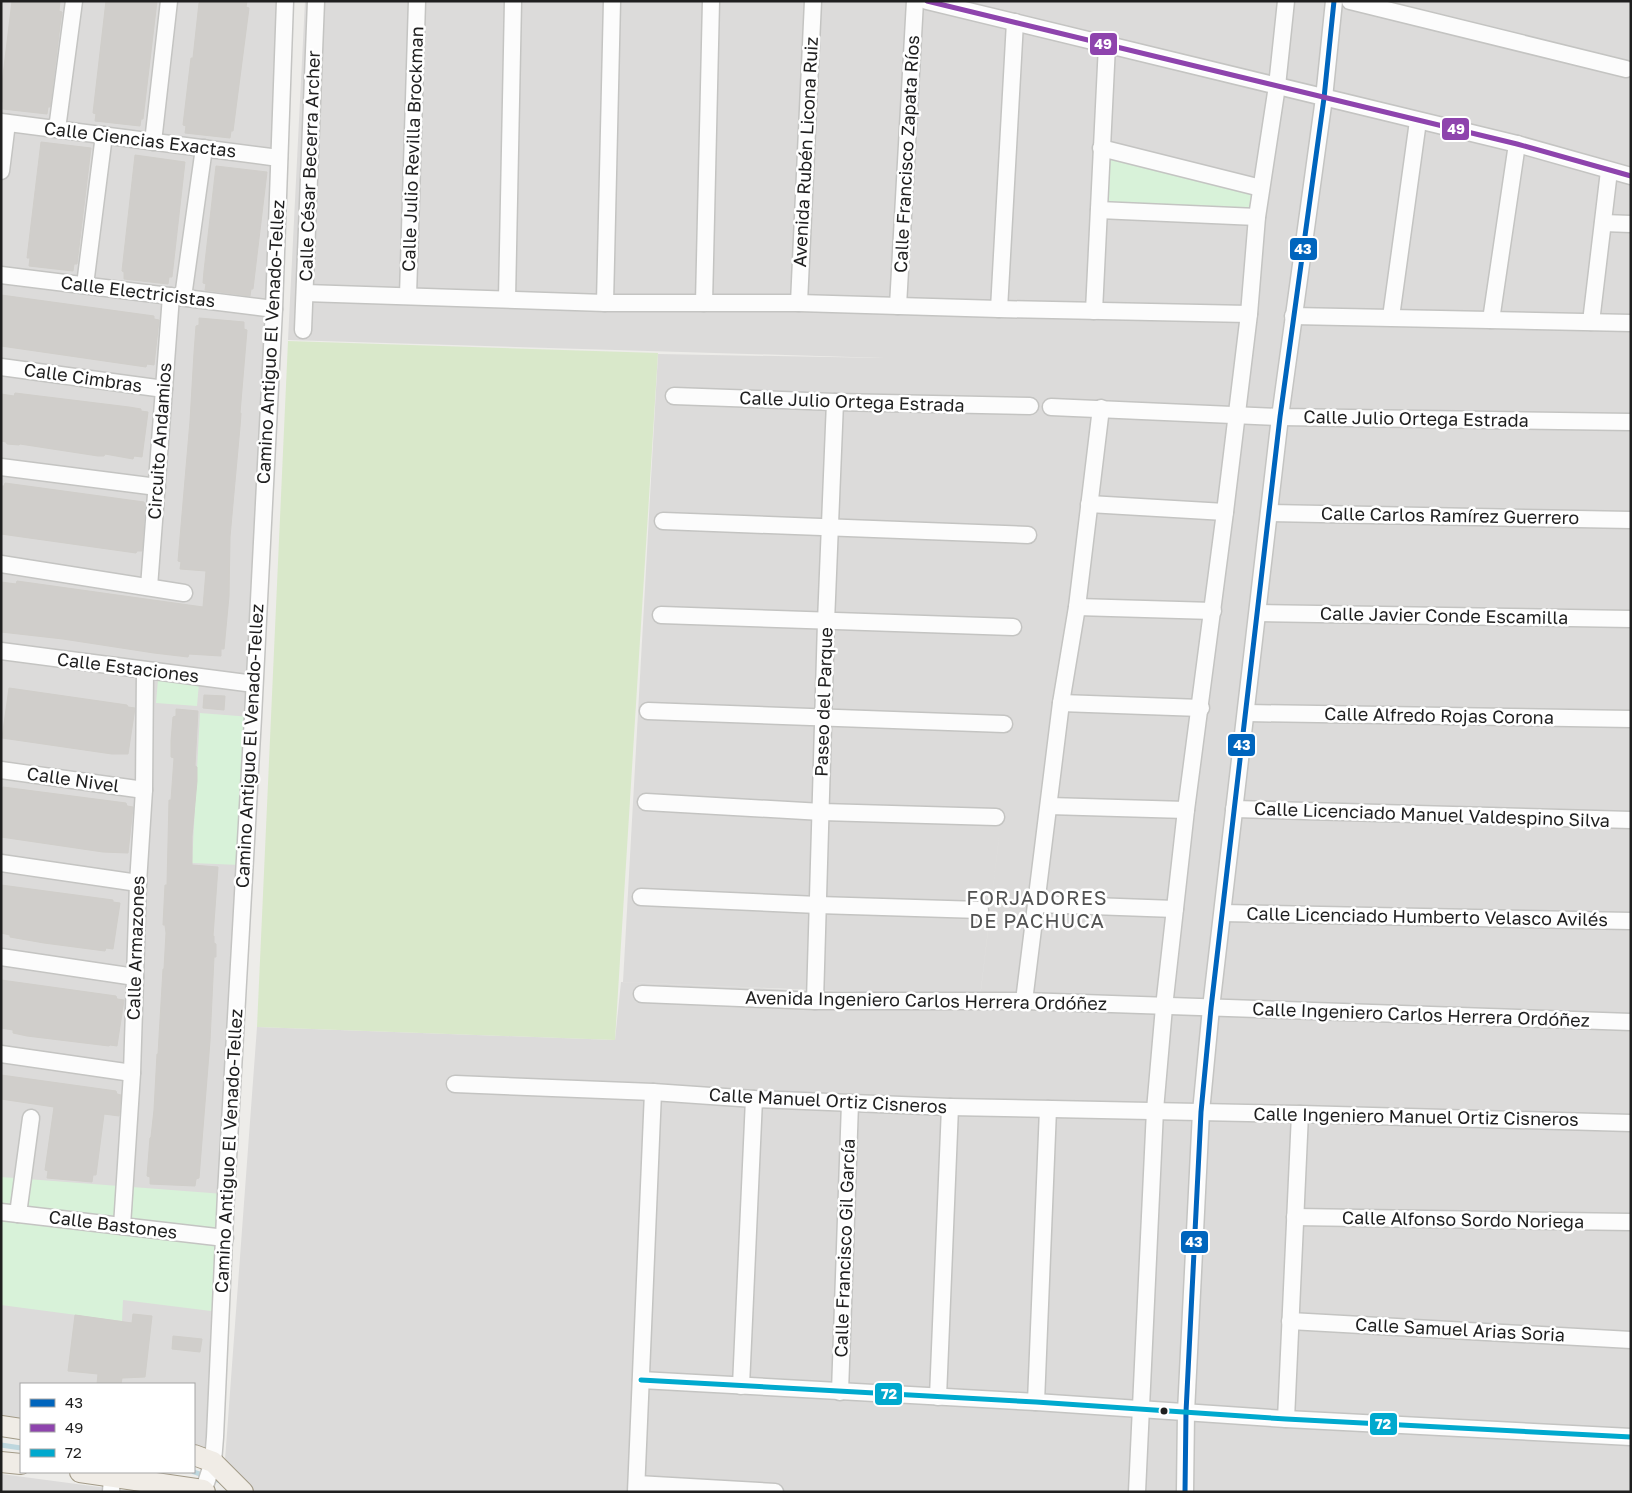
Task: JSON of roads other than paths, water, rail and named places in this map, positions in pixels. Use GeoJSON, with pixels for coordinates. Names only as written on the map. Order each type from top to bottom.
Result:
{"type":"FeatureCollection","features":[{"type":"Feature","properties":{"kind":"main road"},"geometry":{"type":"LineString","coordinates":[[1,1426],[20,1429]]}},
{"type":"Feature","properties":{"kind":"main road"},"geometry":{"type":"LineString","coordinates":[[195,1455],[213,1462],[243,1492]]}},
{"type":"Feature","properties":{"kind":"main road"},"geometry":{"type":"LineString","coordinates":[[1,1462],[20,1464]]}},
{"type":"Feature","properties":{"kind":"main road"},"geometry":{"type":"LineString","coordinates":[[83,1473],[112,1484],[204,1491]]}},
{"type":"Feature","properties":{"kind":"street"},"geometry":{"type":"LineString","coordinates":[[57,130],[74,1]]}},
{"type":"Feature","properties":{"kind":"street"},"geometry":{"type":"LineString","coordinates":[[153,142],[169,1]]}},
{"type":"Feature","properties":{"kind":"street","name":"Camino Antiguo El Venado-Tellez"},"geometry":{"type":"LineString","coordinates":[[204,1491],[213,1462],[225,1238],[226,1184],[274,308],[285,1]]}},
{"type":"Feature","properties":{"kind":"street","name":"Calle César Becerra Archer"},"geometry":{"type":"LineString","coordinates":[[303,330],[316,1]]}},
{"type":"Feature","properties":{"kind":"street","name":"Calle Julio Revilla Brockman"},"geometry":{"type":"LineString","coordinates":[[408,296],[417,1]]}},
{"type":"Feature","properties":{"kind":"street"},"geometry":{"type":"LineString","coordinates":[[507,299],[513,1]]}},
{"type":"Feature","properties":{"kind":"street"},"geometry":{"type":"LineString","coordinates":[[605,303],[612,1]]}},
{"type":"Feature","properties":{"kind":"street"},"geometry":{"type":"LineString","coordinates":[[704,303],[711,1]]}},
{"type":"Feature","properties":{"kind":"street","name":"Avenida Rubén Licona Ruiz"},"geometry":{"type":"LineString","coordinates":[[799,303],[813,1]]}},
{"type":"Feature","properties":{"kind":"street","name":"Calle Francisco Zapata Ríos"},"geometry":{"type":"LineString","coordinates":[[898,306],[915,1]]}},
{"type":"Feature","properties":{"kind":"street"},"geometry":{"type":"LineString","coordinates":[[927,1],[1623,171],[1603,223],[1591,322]]}},
{"type":"Feature","properties":{"kind":"street"},"geometry":{"type":"LineString","coordinates":[[1137,1492],[1155,1110],[1164,1007],[1186,810],[1226,512],[1257,218],[1286,1]]}},
{"type":"Feature","properties":{"kind":"street"},"geometry":{"type":"LineString","coordinates":[[1185,1492],[1186,1412],[1201,1112],[1211,1008],[1247,713],[1280,417],[1324,98],[1334,1]]}},
{"type":"Feature","properties":{"kind":"street"},"geometry":{"type":"LineString","coordinates":[[1350,1],[1626,69]]}},
{"type":"Feature","properties":{"kind":"street"},"geometry":{"type":"LineString","coordinates":[[999,309],[1015,22]]}},
{"type":"Feature","properties":{"kind":"street"},"geometry":{"type":"LineString","coordinates":[[1094,310],[1107,46]]}},
{"type":"Feature","properties":{"kind":"street"},"geometry":{"type":"LineString","coordinates":[[1391,317],[1418,121]]}},
{"type":"Feature","properties":{"kind":"street"},"geometry":{"type":"LineString","coordinates":[[1,171],[4,122]]}},
{"type":"Feature","properties":{"kind":"street","name":"Calle Ciencias Exactas"},"geometry":{"type":"LineString","coordinates":[[4,122],[279,158]]}},
{"type":"Feature","properties":{"kind":"street"},"geometry":{"type":"LineString","coordinates":[[85,285],[104,135]]}},
{"type":"Feature","properties":{"kind":"street"},"geometry":{"type":"LineString","coordinates":[[1490,320],[1517,144]]}},
{"type":"Feature","properties":{"kind":"street","name":"Circuito Andamios"},"geometry":{"type":"LineString","coordinates":[[149,587],[164,389],[177,296],[204,148]]}},
{"type":"Feature","properties":{"kind":"street"},"geometry":{"type":"LineString","coordinates":[[1102,148],[1261,188]]}},
{"type":"Feature","properties":{"kind":"street"},"geometry":{"type":"LineString","coordinates":[[1099,210],[1257,218]]}},
{"type":"Feature","properties":{"kind":"street"},"geometry":{"type":"LineString","coordinates":[[1603,223],[1631,224]]}},
{"type":"Feature","properties":{"kind":"street","name":"Calle Electricistas"},"geometry":{"type":"LineString","coordinates":[[1,275],[274,308]]}},
{"type":"Feature","properties":{"kind":"street"},"geometry":{"type":"LineString","coordinates":[[305,293],[605,303],[799,303],[1248,314]]}},
{"type":"Feature","properties":{"kind":"street"},"geometry":{"type":"LineString","coordinates":[[1294,316],[1631,323]]}},
{"type":"Feature","properties":{"kind":"street","name":"Calle Cimbras"},"geometry":{"type":"LineString","coordinates":[[1,367],[164,389]]}},
{"type":"Feature","properties":{"kind":"street","name":"Calle Julio Ortega Estrada"},"geometry":{"type":"LineString","coordinates":[[674,396],[1030,406]]}},
{"type":"Feature","properties":{"kind":"street","name":"Paseo del Parque"},"geometry":{"type":"LineString","coordinates":[[815,1001],[822,812],[826,622],[835,402]]}},
{"type":"Feature","properties":{"kind":"street","name":"Calle Julio Ortega Estrada"},"geometry":{"type":"LineString","coordinates":[[1051,407],[1280,417],[1631,422]]}},
{"type":"Feature","properties":{"kind":"street"},"geometry":{"type":"LineString","coordinates":[[1024,1001],[1061,703],[1077,607],[1101,408]]}},
{"type":"Feature","properties":{"kind":"street"},"geometry":{"type":"LineString","coordinates":[[1,467],[157,487]]}},
{"type":"Feature","properties":{"kind":"street"},"geometry":{"type":"LineString","coordinates":[[1089,504],[1226,512]]}},
{"type":"Feature","properties":{"kind":"street","name":"Calle Carlos Ramírez Guerrero"},"geometry":{"type":"LineString","coordinates":[[1269,513],[1631,520]]}},
{"type":"Feature","properties":{"kind":"street"},"geometry":{"type":"LineString","coordinates":[[663,521],[1028,535]]}},
{"type":"Feature","properties":{"kind":"street"},"geometry":{"type":"LineString","coordinates":[[1,564],[184,593]]}},
{"type":"Feature","properties":{"kind":"street"},"geometry":{"type":"LineString","coordinates":[[1077,607],[1213,611]]}},
{"type":"Feature","properties":{"kind":"street","name":"Calle Javier Conde Escamilla"},"geometry":{"type":"LineString","coordinates":[[1258,613],[1631,619]]}},
{"type":"Feature","properties":{"kind":"street"},"geometry":{"type":"LineString","coordinates":[[661,615],[1013,627]]}},
{"type":"Feature","properties":{"kind":"street","name":"Calle Estaciones"},"geometry":{"type":"LineString","coordinates":[[1,651],[254,684]]}},
{"type":"Feature","properties":{"kind":"street","name":"Calle Armazones"},"geometry":{"type":"LineString","coordinates":[[122,1226],[132,1073],[138,883],[144,790],[146,670]]}},
{"type":"Feature","properties":{"kind":"street"},"geometry":{"type":"LineString","coordinates":[[1061,703],[1201,708]]}},
{"type":"Feature","properties":{"kind":"street"},"geometry":{"type":"LineString","coordinates":[[648,711],[1004,724]]}},
{"type":"Feature","properties":{"kind":"street","name":"Calle Alfredo Rojas Corona"},"geometry":{"type":"LineString","coordinates":[[1247,713],[1631,719]]}},
{"type":"Feature","properties":{"kind":"street","name":"Calle Nivel"},"geometry":{"type":"LineString","coordinates":[[1,770],[144,790]]}},
{"type":"Feature","properties":{"kind":"street"},"geometry":{"type":"LineString","coordinates":[[646,802],[822,812],[996,817]]}},
{"type":"Feature","properties":{"kind":"street"},"geometry":{"type":"LineString","coordinates":[[1049,806],[1186,810]]}},
{"type":"Feature","properties":{"kind":"street","name":"Calle Licenciado Manuel Valdespino Silva"},"geometry":{"type":"LineString","coordinates":[[1234,809],[1631,820]]}},
{"type":"Feature","properties":{"kind":"street"},"geometry":{"type":"LineString","coordinates":[[1,862],[138,883]]}},
{"type":"Feature","properties":{"kind":"street"},"geometry":{"type":"LineString","coordinates":[[642,897],[980,910]]}},
{"type":"Feature","properties":{"kind":"street"},"geometry":{"type":"LineString","coordinates":[[1036,904],[1175,909]]}},
{"type":"Feature","properties":{"kind":"street","name":"Calle Licenciado Humberto Velasco Avilés"},"geometry":{"type":"LineString","coordinates":[[1223,913],[1631,921]]}},
{"type":"Feature","properties":{"kind":"street"},"geometry":{"type":"LineString","coordinates":[[1,957],[135,977]]}},
{"type":"Feature","properties":{"kind":"street","name":"Avenida Ingeniero Carlos Herrera Ordóñez"},"geometry":{"type":"LineString","coordinates":[[642,994],[815,1001],[1024,1001],[1211,1008]]}},
{"type":"Feature","properties":{"kind":"street","name":"Calle Ingeniero Carlos Herrera Ordóñez"},"geometry":{"type":"LineString","coordinates":[[1211,1008],[1631,1022]]}},
{"type":"Feature","properties":{"kind":"street"},"geometry":{"type":"LineString","coordinates":[[1,1054],[132,1073]]}},
{"type":"Feature","properties":{"kind":"street","name":"Calle Manuel Ortiz Cisneros"},"geometry":{"type":"LineString","coordinates":[[455,1084],[950,1107],[1201,1112]]}},
{"type":"Feature","properties":{"kind":"street"},"geometry":{"type":"LineString","coordinates":[[653,1092],[637,1488],[775,1492]]}},
{"type":"Feature","properties":{"kind":"street"},"geometry":{"type":"LineString","coordinates":[[740,1386],[754,1099]]}},
{"type":"Feature","properties":{"kind":"street","name":"Calle Francisco Gil García"},"geometry":{"type":"LineString","coordinates":[[840,1392],[850,1103]]}},
{"type":"Feature","properties":{"kind":"street"},"geometry":{"type":"LineString","coordinates":[[938,1397],[950,1107]]}},
{"type":"Feature","properties":{"kind":"street"},"geometry":{"type":"LineString","coordinates":[[1036,1402],[1048,1109]]}},
{"type":"Feature","properties":{"kind":"street","name":"Calle Ingeniero Manuel Ortiz Cisneros"},"geometry":{"type":"LineString","coordinates":[[1201,1112],[1631,1122]]}},
{"type":"Feature","properties":{"kind":"street"},"geometry":{"type":"LineString","coordinates":[[1286,1420],[1300,1114]]}},
{"type":"Feature","properties":{"kind":"street"},"geometry":{"type":"LineString","coordinates":[[9,1213],[31,1118]]}},
{"type":"Feature","properties":{"kind":"street","name":"Calle Bastones"},"geometry":{"type":"LineString","coordinates":[[9,1213],[225,1238]]}},
{"type":"Feature","properties":{"kind":"street","name":"Calle Alfonso Sordo Noriega"},"geometry":{"type":"LineString","coordinates":[[1295,1217],[1631,1222]]}},
{"type":"Feature","properties":{"kind":"street","name":"Calle Samuel Arias Soria"},"geometry":{"type":"LineString","coordinates":[[1290,1321],[1631,1340]]}},
{"type":"Feature","properties":{"kind":"street"},"geometry":{"type":"LineString","coordinates":[[641,1380],[1036,1402],[1286,1420],[1631,1437]]}},
{"type":"Feature","properties":{"kind":"waterway"},"geometry":{"type":"LineString","coordinates":[[1,1445],[20,1448]]}},
{"type":"Feature","properties":{"kind":"waterway"},"geometry":{"type":"LineString","coordinates":[[195,1472],[223,1482]]}},
{"type":"Feature","properties":{"kind":"district","name":"FORJADORES DE PACHUCA"},"geometry":{"type":"Point","coordinates":[1037,910]}}]}
